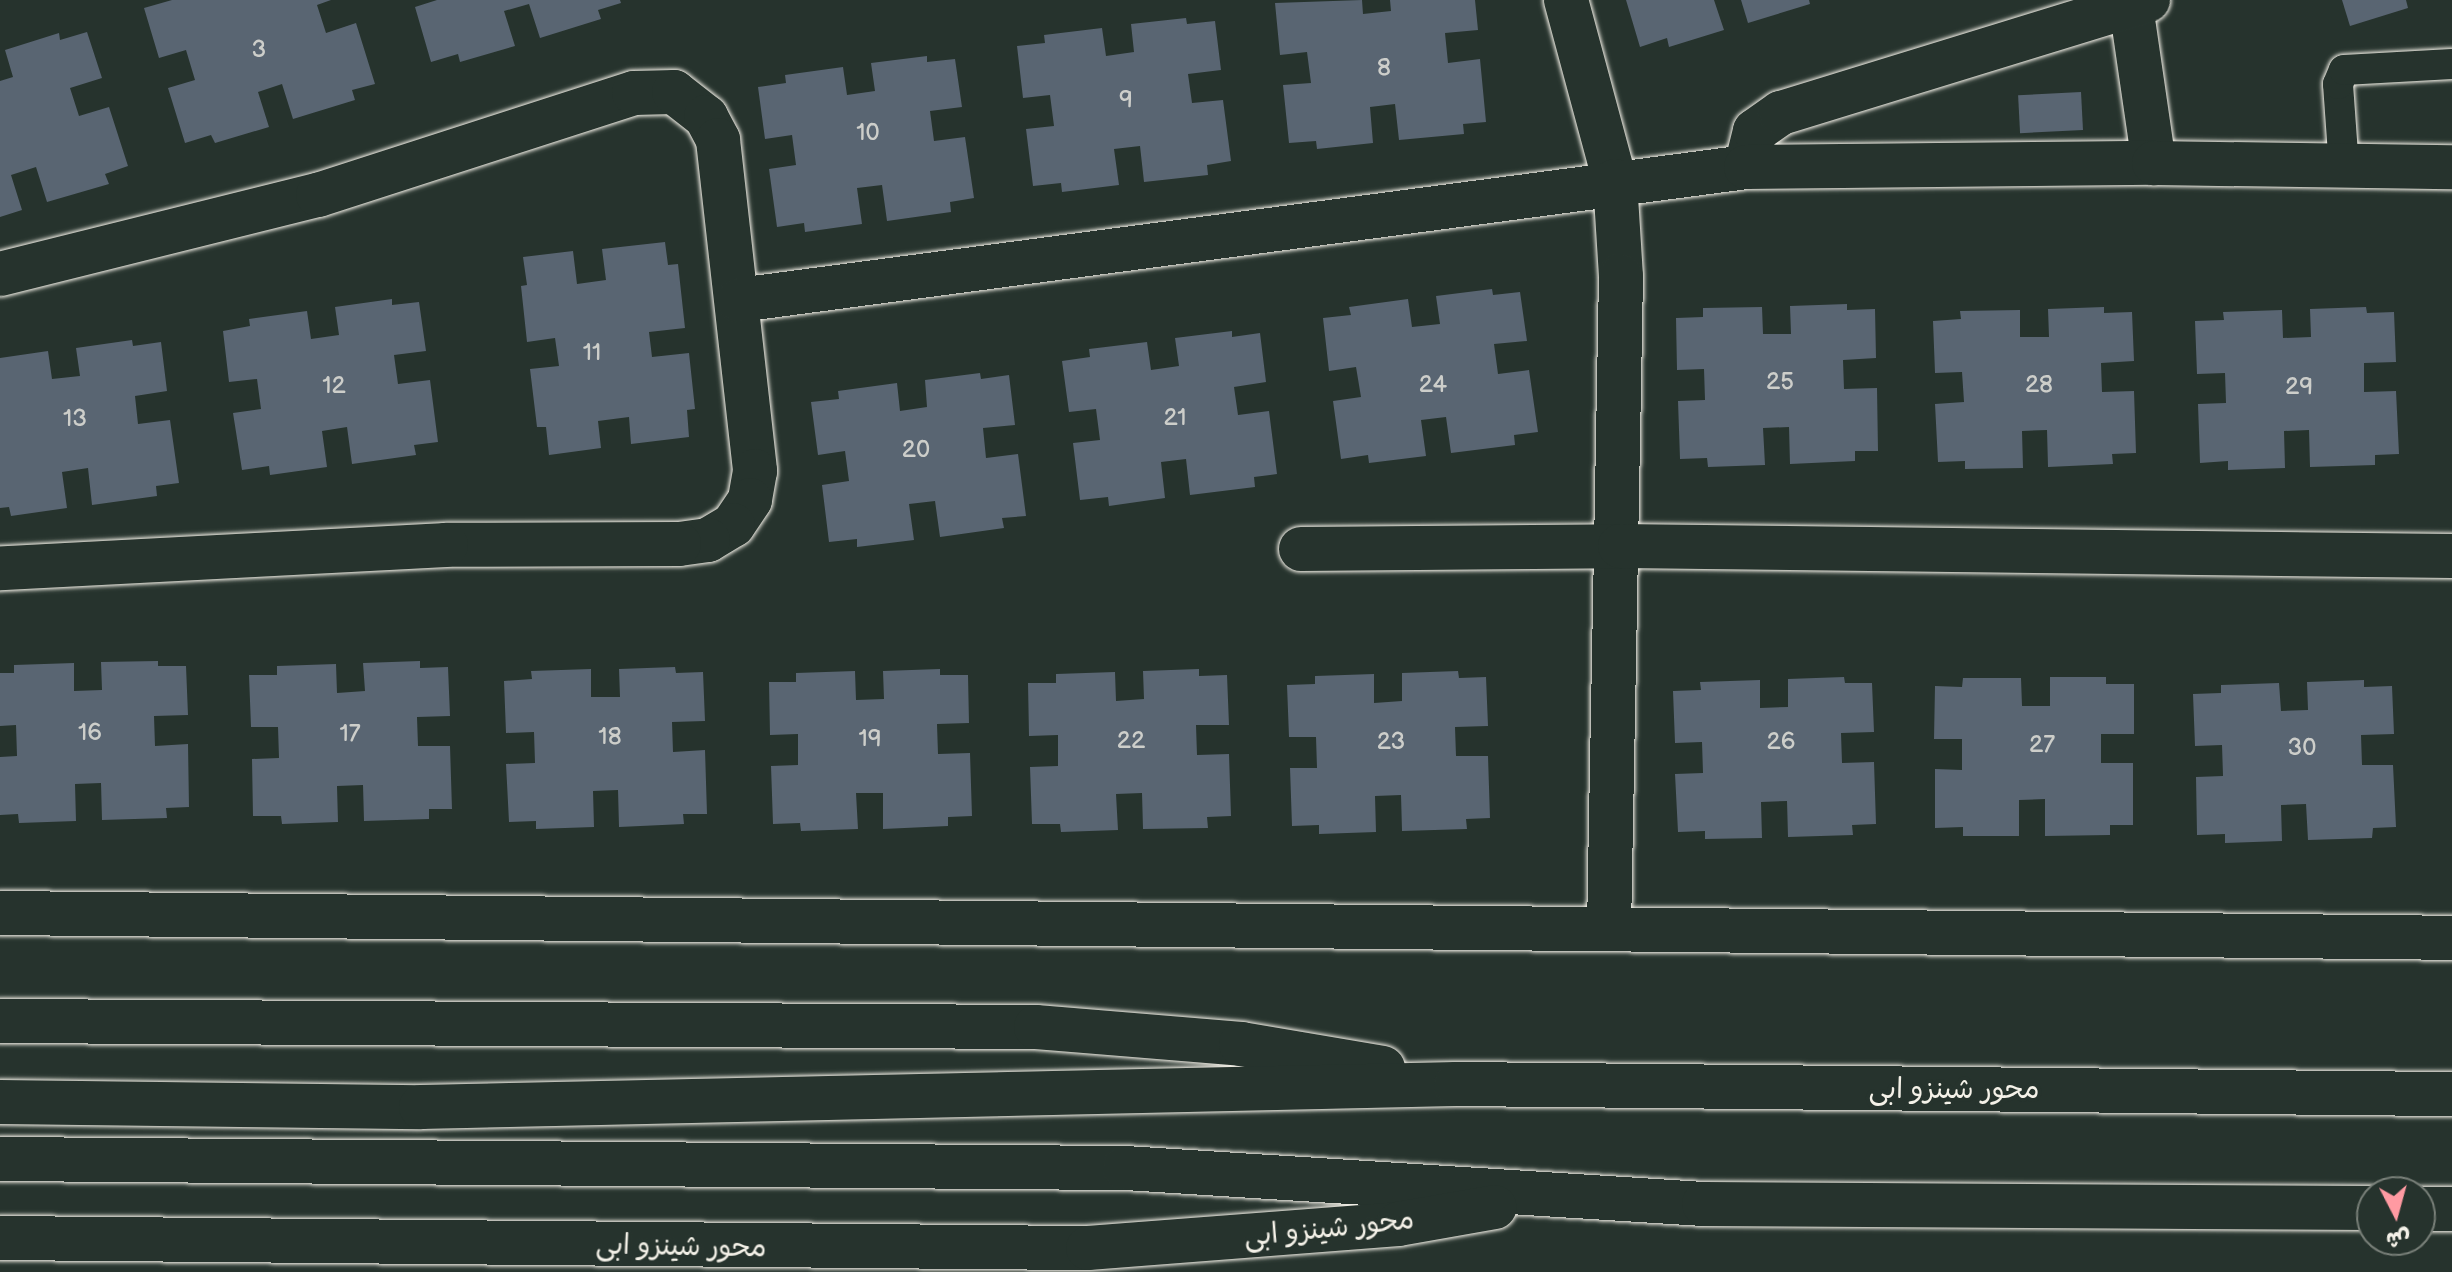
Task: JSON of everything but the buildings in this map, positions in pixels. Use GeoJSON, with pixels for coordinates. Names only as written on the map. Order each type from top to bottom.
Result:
{"type":"FeatureCollection","features":[{"type":"Feature","properties":{"kind":"street"},"geometry":{"type":"LineString","coordinates":[[1566,0],[1615,181],[1621,276],[1620,546],[1609,929]]}},
{"type":"Feature","properties":{"kind":"street"},"geometry":{"type":"LineString","coordinates":[[1746,167],[1755,131],[1781,113],[2140,3],[2154,163]]}},
{"type":"Feature","properties":{"kind":"street"},"geometry":{"type":"LineString","coordinates":[[0,274],[318,195],[654,90],[674,92],[692,101],[718,140],[739,300],[755,471],[750,500],[733,525],[708,540],[368,548],[0,568]]}},
{"type":"Feature","properties":{"kind":"street"},"geometry":{"type":"LineString","coordinates":[[739,300],[1615,181],[1746,167],[2154,163],[2344,168],[2452,167]]}},
{"type":"Feature","properties":{"kind":"street"},"geometry":{"type":"LineString","coordinates":[[1301,549],[1620,546],[2452,556]]}},
{"type":"Feature","properties":{"kind":"street"},"geometry":{"type":"LineString","coordinates":[[0,913],[2452,938]]}},
{"type":"Feature","properties":{"kind":"street","name":"محور شينزو ابى"},"geometry":{"type":"LineString","coordinates":[[0,1021],[1036,1027],[1241,1044],[1456,1084]]}},
{"type":"Feature","properties":{"kind":"street","name":"محور شينزو ابى"},"geometry":{"type":"LineString","coordinates":[[0,1102],[421,1107],[1456,1084],[2452,1094]]}},
{"type":"Feature","properties":{"kind":"street","name":"محور شينزو ابى"},"geometry":{"type":"LineString","coordinates":[[0,1159],[1125,1168],[1350,1179],[1552,1197],[1836,1206],[2356,1208]]}},
{"type":"Feature","properties":{"kind":"street","name":"محور شينزو ابى"},"geometry":{"type":"LineString","coordinates":[[0,1238],[1088,1248],[1398,1224],[1552,1197]]}},
{"type":"Feature","properties":{"kind":"lane"},"geometry":{"type":"LineString","coordinates":[[2344,168],[2338,84],[2344,70],[2452,64]]}}]}
